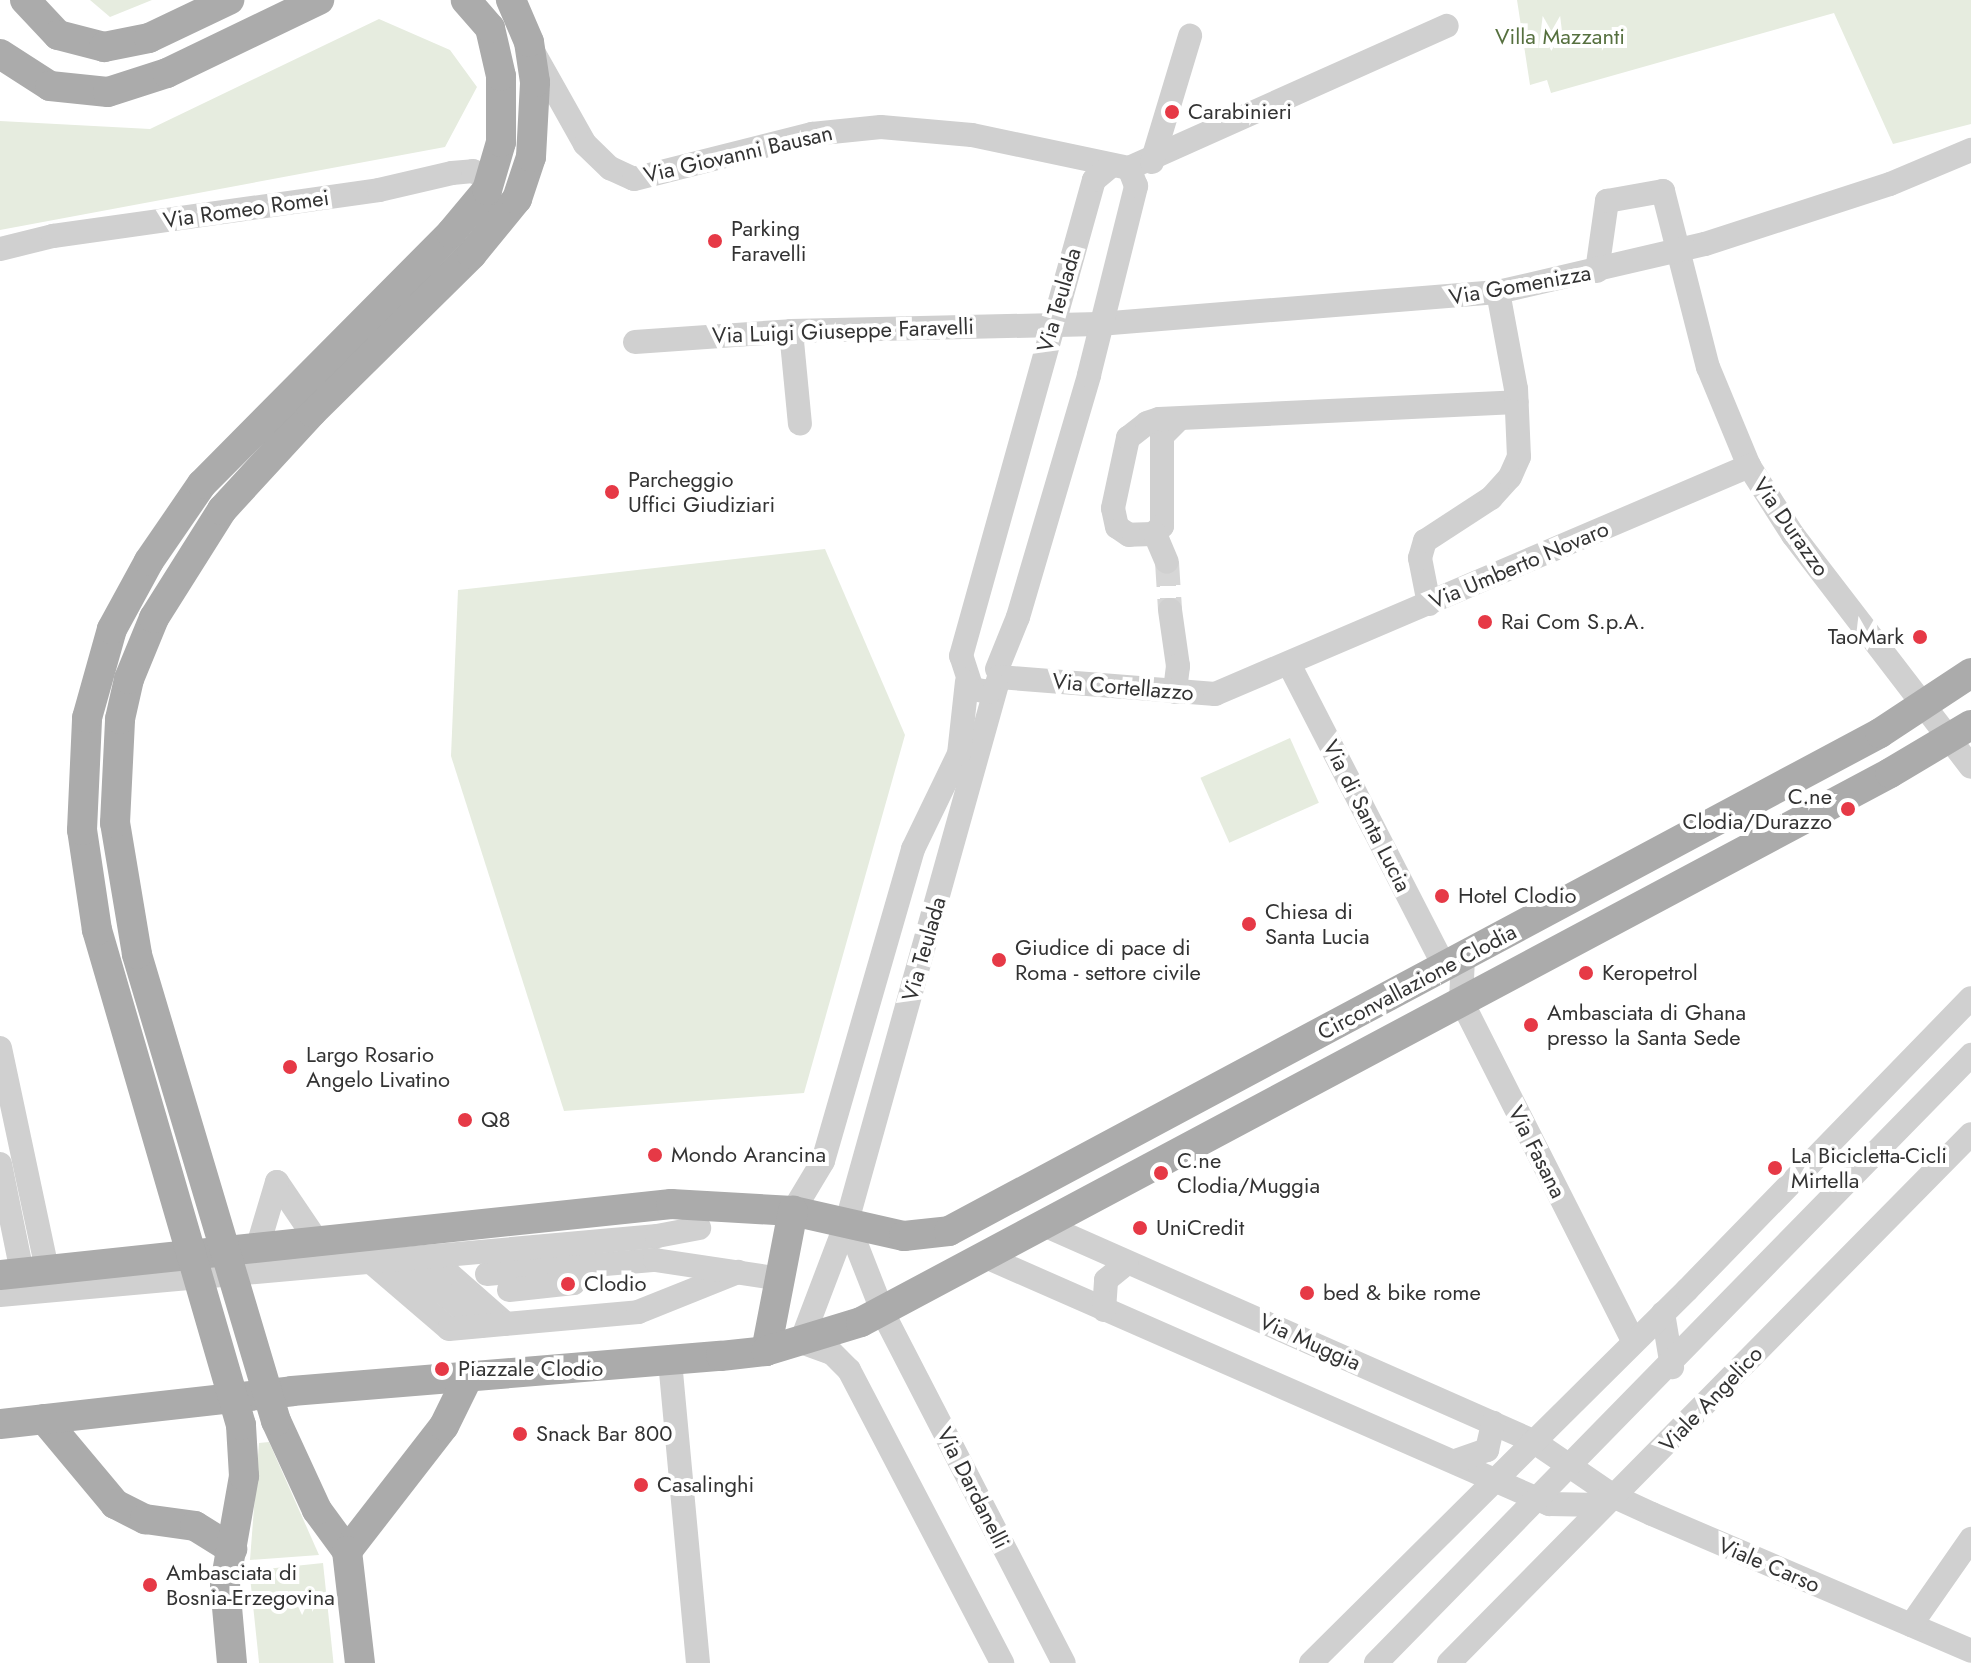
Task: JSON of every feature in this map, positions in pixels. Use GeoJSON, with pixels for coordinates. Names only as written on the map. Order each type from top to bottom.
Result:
{"type":"FeatureCollection","features":[{"type":"Feature","properties":{"kind":"main road"},"geometry":{"type":"LineString","coordinates":[[25,0],[48,28],[67,40],[104,47],[134,43],[229,0]]}},
{"type":"Feature","properties":{"kind":"main road"},"geometry":{"type":"LineString","coordinates":[[0,54],[36,80],[63,90],[94,93],[143,82],[319,0]]}},
{"type":"Feature","properties":{"kind":"main road"},"geometry":{"type":"LineString","coordinates":[[232,1663],[225,1584],[245,1458],[234,1397],[97,930],[83,845],[83,761],[98,663],[149,561],[202,484],[282,399],[462,221],[491,180],[502,123],[501,76],[490,28],[466,0]]}},
{"type":"Feature","properties":{"kind":"main road"},"geometry":{"type":"LineString","coordinates":[[360,1663],[347,1551],[310,1496],[269,1394],[127,918],[115,823],[117,758],[129,679],[165,599],[222,510],[312,412],[498,225],[524,184],[535,100],[529,42],[511,0]]}},
{"type":"Feature","properties":{"kind":"main road","name":"Circonvallazione Clodia"},"geometry":{"type":"LineString","coordinates":[[847,1221],[904,1236],[957,1228],[1454,963],[1925,706],[1971,673]]}},
{"type":"Feature","properties":{"kind":"main road","name":"Circonvallazione Clodia"},"geometry":{"type":"LineString","coordinates":[[883,1313],[1961,732]]}},
{"type":"Feature","properties":{"kind":"main road"},"geometry":{"type":"LineString","coordinates":[[23,1272],[196,1265],[230,1261],[257,1249],[317,1241],[652,1205],[726,1204],[847,1221]]}},
{"type":"Feature","properties":{"kind":"main road"},"geometry":{"type":"LineString","coordinates":[[766,1351],[793,1211]]}},
{"type":"Feature","properties":{"kind":"main road"},"geometry":{"type":"LineString","coordinates":[[0,1424],[234,1397],[766,1351],[883,1313]]}},
{"type":"Feature","properties":{"kind":"main road"},"geometry":{"type":"LineString","coordinates":[[347,1551],[444,1426],[467,1379]]}},
{"type":"Feature","properties":{"kind":"main road"},"geometry":{"type":"LineString","coordinates":[[44,1419],[115,1504],[145,1519],[195,1526],[232,1549]]}},
{"type":"Feature","properties":{"kind":"street"},"geometry":{"type":"LineString","coordinates":[[1131,165],[1447,26]]}},
{"type":"Feature","properties":{"kind":"street"},"geometry":{"type":"LineString","coordinates":[[1131,165],[1190,36]]}},
{"type":"Feature","properties":{"kind":"street","name":"Via Giovanni Bausan"},"geometry":{"type":"LineString","coordinates":[[529,42],[585,144],[610,168],[634,179],[812,134],[881,127],[972,135],[1131,165]]}},
{"type":"Feature","properties":{"kind":"street","name":"Via Gomenizza"},"geometry":{"type":"LineString","coordinates":[[1051,325],[1099,324],[1498,292],[1677,252],[1890,184],[1971,150]]}},
{"type":"Feature","properties":{"kind":"street","name":"Via Teulada"},"geometry":{"type":"LineString","coordinates":[[793,1211],[823,1161],[913,849],[959,754],[967,675],[961,656],[1094,180],[1131,165],[1136,186],[1099,324],[1022,602],[997,677],[847,1221]]}},
{"type":"Feature","properties":{"kind":"street","name":"Via Romeo Romei"},"geometry":{"type":"LineString","coordinates":[[0,249],[53,236],[379,190],[452,173],[473,171],[491,180]]}},
{"type":"Feature","properties":{"kind":"street","name":"Via Durazzo"},"geometry":{"type":"LineString","coordinates":[[1597,271],[1607,201],[1663,191],[1712,378],[1749,466],[1793,535],[1925,706],[1961,732],[1971,767]]}},
{"type":"Feature","properties":{"kind":"street"},"geometry":{"type":"LineString","coordinates":[[1429,604],[1421,549],[1432,535],[1491,498],[1510,477],[1520,449],[1517,402],[1498,292]]}},
{"type":"Feature","properties":{"kind":"street","name":"Via Luigi Giuseppe Faravelli"},"geometry":{"type":"LineString","coordinates":[[635,342],[791,331],[1051,325]]}},
{"type":"Feature","properties":{"kind":"street"},"geometry":{"type":"LineString","coordinates":[[791,331],[800,424]]}},
{"type":"Feature","properties":{"kind":"street"},"geometry":{"type":"LineString","coordinates":[[1155,534],[1136,537],[1117,527],[1113,508],[1132,432],[1159,419],[1517,402]]}},
{"type":"Feature","properties":{"kind":"street"},"geometry":{"type":"LineString","coordinates":[[1155,534],[1166,515],[1162,436],[1179,419]]}},
{"type":"Feature","properties":{"kind":"street","name":"Via Umberto Novaro"},"geometry":{"type":"LineString","coordinates":[[1289,664],[1749,466]]}},
{"type":"Feature","properties":{"kind":"street"},"geometry":{"type":"LineString","coordinates":[[1155,534],[1167,562]]}},
{"type":"Feature","properties":{"kind":"street"},"geometry":{"type":"LineString","coordinates":[[1170,610],[1178,666],[1175,692]]}},
{"type":"Feature","properties":{"kind":"street","name":"Via Cortellazzo"},"geometry":{"type":"LineString","coordinates":[[967,675],[986,660],[997,677],[1215,694],[1289,664]]}},
{"type":"Feature","properties":{"kind":"street","name":"Via di Santa Lucia"},"geometry":{"type":"LineString","coordinates":[[1289,664],[1454,963]]}},
{"type":"Feature","properties":{"kind":"street","name":"Via Fasana"},"geometry":{"type":"LineString","coordinates":[[1454,963],[1461,1000],[1633,1341]]}},
{"type":"Feature","properties":{"kind":"street"},"geometry":{"type":"LineString","coordinates":[[1311,1663],[1663,1313],[1971,998]]}},
{"type":"Feature","properties":{"kind":"street"},"geometry":{"type":"LineString","coordinates":[[0,1048],[23,1272]]}},
{"type":"Feature","properties":{"kind":"street"},"geometry":{"type":"LineString","coordinates":[[1376,1663],[1672,1367],[1971,1055]]}},
{"type":"Feature","properties":{"kind":"street","name":"Viale Angelico"},"geometry":{"type":"LineString","coordinates":[[1460,1659],[1971,1134]]}},
{"type":"Feature","properties":{"kind":"street"},"geometry":{"type":"LineString","coordinates":[[0,1164],[23,1272]]}},
{"type":"Feature","properties":{"kind":"street"},"geometry":{"type":"LineString","coordinates":[[257,1249],[277,1182],[317,1241]]}},
{"type":"Feature","properties":{"kind":"street"},"geometry":{"type":"LineString","coordinates":[[650,1304],[682,1268],[699,1228],[726,1204]]}},
{"type":"Feature","properties":{"kind":"street"},"geometry":{"type":"LineString","coordinates":[[847,1221],[883,1313]]}},
{"type":"Feature","properties":{"kind":"street"},"geometry":{"type":"LineString","coordinates":[[847,1221],[801,1342],[832,1353],[849,1370],[1002,1663]]}},
{"type":"Feature","properties":{"kind":"street","name":"Via Muggia"},"geometry":{"type":"LineString","coordinates":[[1044,1225],[1533,1441],[1572,1467]]}},
{"type":"Feature","properties":{"kind":"street"},"geometry":{"type":"LineString","coordinates":[[230,1261],[372,1263],[699,1228]]}},
{"type":"Feature","properties":{"kind":"street"},"geometry":{"type":"LineString","coordinates":[[463,1255],[540,1316]]}},
{"type":"Feature","properties":{"kind":"street"},"geometry":{"type":"LineString","coordinates":[[430,1257],[494,1325]]}},
{"type":"Feature","properties":{"kind":"street"},"geometry":{"type":"LineString","coordinates":[[986,1257],[1539,1500],[1577,1506],[1615,1497]]}},
{"type":"Feature","properties":{"kind":"street"},"geometry":{"type":"LineString","coordinates":[[404,1260],[494,1325]]}},
{"type":"Feature","properties":{"kind":"street"},"geometry":{"type":"LineString","coordinates":[[487,1274],[655,1260],[682,1268]]}},
{"type":"Feature","properties":{"kind":"street"},"geometry":{"type":"LineString","coordinates":[[372,1263],[449,1329],[650,1304],[684,1296],[738,1272]]}},
{"type":"Feature","properties":{"kind":"street"},"geometry":{"type":"LineString","coordinates":[[1104,1310],[1106,1280],[1127,1263]]}},
{"type":"Feature","properties":{"kind":"street"},"geometry":{"type":"LineString","coordinates":[[0,1295],[196,1265]]}},
{"type":"Feature","properties":{"kind":"street"},"geometry":{"type":"LineString","coordinates":[[509,1290],[682,1268],[781,1279]]}},
{"type":"Feature","properties":{"kind":"street","name":"Via Dardanelli"},"geometry":{"type":"LineString","coordinates":[[883,1313],[1064,1663]]}},
{"type":"Feature","properties":{"kind":"street"},"geometry":{"type":"LineString","coordinates":[[1663,1313],[1672,1367]]}},
{"type":"Feature","properties":{"kind":"street"},"geometry":{"type":"LineString","coordinates":[[670,1361],[698,1663]]}},
{"type":"Feature","properties":{"kind":"street"},"geometry":{"type":"LineString","coordinates":[[1455,1461],[1487,1450],[1493,1423]]}},
{"type":"Feature","properties":{"kind":"street","name":"Viale Carso"},"geometry":{"type":"LineString","coordinates":[[1572,1467],[1615,1497],[1971,1651]]}},
{"type":"Feature","properties":{"kind":"street"},"geometry":{"type":"LineString","coordinates":[[1911,1625],[1971,1539]]}},
{"type":"Feature","properties":{"kind":"green space"},"geometry":{"type":"Polygon","coordinates":[[[90,0],[152,0],[110,17],[90,0]]]}},
{"type":"Feature","properties":{"kind":"green space","name":"Villa Mazzanti"},"geometry":{"type":"Polygon","coordinates":[[[1517,0],[1971,0],[1971,124],[1893,144],[1834,13],[1551,93],[1547,80],[1530,85],[1517,0]]]}},
{"type":"Feature","properties":{"kind":"green space"},"geometry":{"type":"Polygon","coordinates":[[[379,19],[450,50],[477,87],[445,147],[0,230],[0,121],[150,129],[379,19]]]}},
{"type":"Feature","properties":{"kind":"green space"},"geometry":{"type":"Polygon","coordinates":[[[825,549],[905,735],[804,1093],[564,1111],[451,756],[458,590],[825,549]]]}},
{"type":"Feature","properties":{"kind":"green space"},"geometry":{"type":"Polygon","coordinates":[[[1290,738],[1319,803],[1229,843],[1200,778],[1290,738]]]}},
{"type":"Feature","properties":{"kind":"green space"},"geometry":{"type":"Polygon","coordinates":[[[269,1442],[319,1555],[250,1560],[259,1443],[269,1442]]]}},
{"type":"Feature","properties":{"kind":"green space"},"geometry":{"type":"Polygon","coordinates":[[[323,1563],[334,1663],[259,1663],[249,1571],[323,1563]]]}},
{"type":"Feature","properties":{"kind":"tunnel"},"geometry":{"type":"LineString","coordinates":[[1167,562],[1170,610]]}},
{"type":"Feature","properties":{"kind":"place","name":"Carabinieri"},"geometry":{"type":"Point","coordinates":[1172,112]}},
{"type":"Feature","properties":{"kind":"place","name":"Parking Faravelli"},"geometry":{"type":"Point","coordinates":[715,241]}},
{"type":"Feature","properties":{"kind":"place","name":"Parcheggio Uffici Giudiziari"},"geometry":{"type":"Point","coordinates":[612,492]}},
{"type":"Feature","properties":{"kind":"place","name":"Rai Com S.p.A."},"geometry":{"type":"Point","coordinates":[1485,622]}},
{"type":"Feature","properties":{"kind":"place","name":"TaoMark"},"geometry":{"type":"Point","coordinates":[1920,637]}},
{"type":"Feature","properties":{"kind":"place","name":"C.ne Clodia/Durazzo"},"geometry":{"type":"Point","coordinates":[1848,809]}},
{"type":"Feature","properties":{"kind":"place","name":"Hotel Clodio"},"geometry":{"type":"Point","coordinates":[1442,896]}},
{"type":"Feature","properties":{"kind":"place","name":"Chiesa di Santa Lucia"},"geometry":{"type":"Point","coordinates":[1249,924]}},
{"type":"Feature","properties":{"kind":"place","name":"Giudice di pace di Roma - settore civile"},"geometry":{"type":"Point","coordinates":[999,960]}},
{"type":"Feature","properties":{"kind":"place","name":"Keropetrol"},"geometry":{"type":"Point","coordinates":[1586,973]}},
{"type":"Feature","properties":{"kind":"place","name":"Ambasciata di Ghana presso la Santa Sede"},"geometry":{"type":"Point","coordinates":[1531,1025]}},
{"type":"Feature","properties":{"kind":"place","name":"Largo Rosario Angelo Livatino"},"geometry":{"type":"Point","coordinates":[290,1067]}},
{"type":"Feature","properties":{"kind":"place","name":"Q8"},"geometry":{"type":"Point","coordinates":[465,1120]}},
{"type":"Feature","properties":{"kind":"place","name":"Mondo Arancina"},"geometry":{"type":"Point","coordinates":[655,1155]}},
{"type":"Feature","properties":{"kind":"place","name":"La Bicicletta-Cicli Mirtella"},"geometry":{"type":"Point","coordinates":[1775,1168]}},
{"type":"Feature","properties":{"kind":"place","name":"C.ne Clodia/Muggia"},"geometry":{"type":"Point","coordinates":[1161,1173]}},
{"type":"Feature","properties":{"kind":"place","name":"UniCredit"},"geometry":{"type":"Point","coordinates":[1140,1228]}},
{"type":"Feature","properties":{"kind":"place","name":"Clodio"},"geometry":{"type":"Point","coordinates":[568,1284]}},
{"type":"Feature","properties":{"kind":"place","name":"bed & bike rome"},"geometry":{"type":"Point","coordinates":[1307,1293]}},
{"type":"Feature","properties":{"kind":"place","name":"Piazzale Clodio"},"geometry":{"type":"Point","coordinates":[442,1369]}},
{"type":"Feature","properties":{"kind":"place","name":"Snack Bar 800"},"geometry":{"type":"Point","coordinates":[520,1434]}},
{"type":"Feature","properties":{"kind":"place","name":"Casalinghi"},"geometry":{"type":"Point","coordinates":[641,1485]}},
{"type":"Feature","properties":{"kind":"place","name":"Ambasciata di Bosnia-Erzegovina"},"geometry":{"type":"Point","coordinates":[150,1585]}}]}
